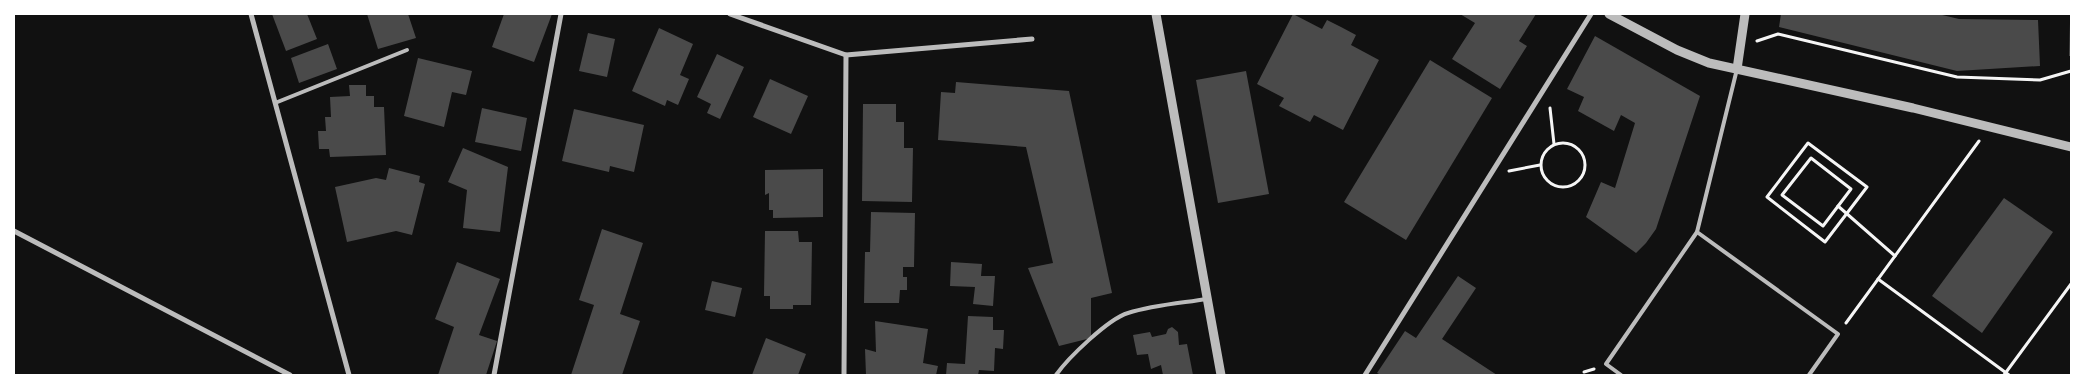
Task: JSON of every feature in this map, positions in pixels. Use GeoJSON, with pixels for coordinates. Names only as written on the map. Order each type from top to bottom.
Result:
{"type":"FeatureCollection","features":[{"type":"Feature","properties":{"kind":"street"},"geometry":{"type":"LineString","coordinates":[[250,14],[349,375]]}},
{"type":"Feature","properties":{"kind":"street"},"geometry":{"type":"LineString","coordinates":[[494,375],[561,14]]}},
{"type":"Feature","properties":{"kind":"street"},"geometry":{"type":"LineString","coordinates":[[730,14],[846,55],[1032,39]]}},
{"type":"Feature","properties":{"kind":"street"},"geometry":{"type":"LineString","coordinates":[[1156,14],[1221,375]]}},
{"type":"Feature","properties":{"kind":"street"},"geometry":{"type":"LineString","coordinates":[[1365,375],[1591,14]]}},
{"type":"Feature","properties":{"kind":"street"},"geometry":{"type":"LineString","coordinates":[[1609,14],[1677,50],[1709,62],[1990,126],[2071,147]]}},
{"type":"Feature","properties":{"kind":"street"},"geometry":{"type":"LineString","coordinates":[[1737,69],[1745,14]]}},
{"type":"Feature","properties":{"kind":"street"},"geometry":{"type":"LineString","coordinates":[[844,375],[846,55]]}},
{"type":"Feature","properties":{"kind":"street"},"geometry":{"type":"LineString","coordinates":[[14,231],[290,375]]}},
{"type":"Feature","properties":{"kind":"lane"},"geometry":{"type":"LineString","coordinates":[[275,103],[407,50]]}},
{"type":"Feature","properties":{"kind":"lane"},"geometry":{"type":"LineString","coordinates":[[1621,375],[1606,364],[1697,232],[1737,69]]}},
{"type":"Feature","properties":{"kind":"lane"},"geometry":{"type":"LineString","coordinates":[[1697,232],[1838,334],[1809,375]]}},
{"type":"Feature","properties":{"kind":"lane"},"geometry":{"type":"LineString","coordinates":[[1056,375],[1097,334],[1126,314],[1207,299]]}},
{"type":"Feature","properties":{"kind":"path"},"geometry":{"type":"LineString","coordinates":[[1740,46],[1778,34],[1957,77],[2040,80],[2071,71]]}},
{"type":"Feature","properties":{"kind":"path"},"geometry":{"type":"LineString","coordinates":[[1548,83],[1554,144]]}},
{"type":"Feature","properties":{"kind":"path"},"geometry":{"type":"LineString","coordinates":[[1838,334],[1990,126]]}},
{"type":"Feature","properties":{"kind":"path"},"geometry":{"type":"LineString","coordinates":[[1808,143],[1867,187],[1846,214],[1825,242],[1767,197],[1808,143]]}},
{"type":"Feature","properties":{"kind":"path"},"geometry":{"type":"LineString","coordinates":[[1554,144],[1569,144],[1576,147],[1584,159],[1583,174],[1573,185],[1558,187],[1545,179],[1540,165],[1544,152],[1554,144]]}},
{"type":"Feature","properties":{"kind":"path"},"geometry":{"type":"LineString","coordinates":[[1811,158],[1851,188],[1838,206],[1822,226],[1782,195],[1811,158]]}},
{"type":"Feature","properties":{"kind":"path"},"geometry":{"type":"LineString","coordinates":[[1491,175],[1540,165]]}},
{"type":"Feature","properties":{"kind":"path"},"geometry":{"type":"LineString","coordinates":[[1838,206],[1895,256]]}},
{"type":"Feature","properties":{"kind":"path"},"geometry":{"type":"LineString","coordinates":[[1878,279],[2006,374],[2071,284]]}},
{"type":"Feature","properties":{"kind":"building"},"geometry":{"type":"Polygon","coordinates":[[[272,14],[307,14],[317,39],[286,51],[272,14]]]}},
{"type":"Feature","properties":{"kind":"building"},"geometry":{"type":"Polygon","coordinates":[[[367,14],[408,14],[416,38],[378,49],[367,14]]]}},
{"type":"Feature","properties":{"kind":"building"},"geometry":{"type":"Polygon","coordinates":[[[504,14],[552,14],[534,62],[492,47],[504,14]]]}},
{"type":"Feature","properties":{"kind":"building"},"geometry":{"type":"Polygon","coordinates":[[[1293,14],[1322,29],[1327,20],[1356,35],[1351,45],[1379,60],[1343,130],[1314,115],[1310,122],[1279,106],[1284,98],[1257,84],[1293,14]]]}},
{"type":"Feature","properties":{"kind":"building"},"geometry":{"type":"Polygon","coordinates":[[[1460,14],[1536,14],[1519,41],[1527,46],[1500,89],[1452,59],[1475,23],[1460,14]]]}},
{"type":"Feature","properties":{"kind":"building"},"geometry":{"type":"Polygon","coordinates":[[[1781,14],[1938,14],[1959,19],[2038,20],[2040,66],[1957,71],[1779,27],[1781,14]]]}},
{"type":"Feature","properties":{"kind":"building"},"geometry":{"type":"Polygon","coordinates":[[[2070,22],[2071,56],[2069,56],[2070,22]]]}},
{"type":"Feature","properties":{"kind":"building"},"geometry":{"type":"Polygon","coordinates":[[[659,28],[693,44],[680,75],[689,79],[678,105],[667,100],[665,106],[632,91],[659,28]]]}},
{"type":"Feature","properties":{"kind":"building"},"geometry":{"type":"Polygon","coordinates":[[[588,33],[615,39],[607,77],[579,71],[588,33]]]}},
{"type":"Feature","properties":{"kind":"building"},"geometry":{"type":"Polygon","coordinates":[[[1595,36],[1700,96],[1656,229],[1636,253],[1586,217],[1601,182],[1615,188],[1635,123],[1621,115],[1614,131],[1578,111],[1584,97],[1567,89],[1595,36]]]}},
{"type":"Feature","properties":{"kind":"building"},"geometry":{"type":"Polygon","coordinates":[[[328,44],[337,69],[299,83],[291,58],[328,44]]]}},
{"type":"Feature","properties":{"kind":"building"},"geometry":{"type":"Polygon","coordinates":[[[717,54],[744,67],[720,119],[707,113],[711,104],[697,97],[717,54]]]}},
{"type":"Feature","properties":{"kind":"building"},"geometry":{"type":"Polygon","coordinates":[[[418,58],[472,71],[466,95],[452,92],[444,127],[404,116],[418,58]]]}},
{"type":"Feature","properties":{"kind":"building"},"geometry":{"type":"Polygon","coordinates":[[[1430,60],[1492,98],[1406,240],[1344,202],[1430,60]]]}},
{"type":"Feature","properties":{"kind":"building"},"geometry":{"type":"Polygon","coordinates":[[[1246,71],[1269,194],[1218,203],[1196,80],[1246,71]]]}},
{"type":"Feature","properties":{"kind":"building"},"geometry":{"type":"Polygon","coordinates":[[[770,79],[808,96],[791,134],[753,117],[770,79]]]}},
{"type":"Feature","properties":{"kind":"building"},"geometry":{"type":"Polygon","coordinates":[[[956,82],[1069,91],[1112,293],[1091,298],[1091,338],[1059,346],[1028,268],[1053,263],[1026,147],[938,140],[941,92],[955,93],[956,82]]]}},
{"type":"Feature","properties":{"kind":"building"},"geometry":{"type":"Polygon","coordinates":[[[349,85],[366,85],[366,96],[374,96],[374,107],[384,107],[386,155],[330,157],[329,149],[319,149],[318,131],[326,131],[325,117],[331,117],[330,97],[350,96],[349,85]]]}},
{"type":"Feature","properties":{"kind":"building"},"geometry":{"type":"Polygon","coordinates":[[[863,104],[896,104],[896,122],[904,122],[904,148],[913,148],[912,202],[862,201],[863,104]]]}},
{"type":"Feature","properties":{"kind":"building"},"geometry":{"type":"Polygon","coordinates":[[[482,108],[527,118],[521,151],[475,142],[482,108]]]}},
{"type":"Feature","properties":{"kind":"building"},"geometry":{"type":"Polygon","coordinates":[[[574,109],[644,125],[634,172],[610,166],[609,172],[562,161],[574,109]]]}},
{"type":"Feature","properties":{"kind":"building"},"geometry":{"type":"Polygon","coordinates":[[[463,148],[508,167],[500,232],[463,228],[467,190],[448,182],[463,148]]]}},
{"type":"Feature","properties":{"kind":"building"},"geometry":{"type":"Polygon","coordinates":[[[389,168],[420,176],[419,182],[425,184],[412,235],[396,231],[347,242],[335,187],[376,178],[386,180],[389,168]]]}},
{"type":"Feature","properties":{"kind":"building"},"geometry":{"type":"Polygon","coordinates":[[[823,169],[823,217],[773,218],[773,210],[769,210],[769,193],[765,195],[765,170],[823,169]]]}},
{"type":"Feature","properties":{"kind":"building"},"geometry":{"type":"Polygon","coordinates":[[[2004,198],[2053,232],[1982,333],[1932,296],[2004,198]]]}},
{"type":"Feature","properties":{"kind":"building"},"geometry":{"type":"Polygon","coordinates":[[[871,212],[915,213],[914,267],[903,267],[903,277],[907,277],[907,290],[900,290],[899,303],[864,303],[865,252],[870,252],[871,212]]]}},
{"type":"Feature","properties":{"kind":"building"},"geometry":{"type":"Polygon","coordinates":[[[602,229],[643,243],[620,314],[640,321],[622,375],[571,375],[594,305],[579,300],[602,229]]]}},
{"type":"Feature","properties":{"kind":"building"},"geometry":{"type":"Polygon","coordinates":[[[765,231],[798,231],[799,242],[812,242],[811,305],[793,305],[793,309],[770,309],[770,296],[764,296],[765,231]]]}},
{"type":"Feature","properties":{"kind":"building"},"geometry":{"type":"Polygon","coordinates":[[[457,262],[500,279],[479,335],[497,341],[486,375],[438,375],[454,327],[435,319],[457,262]]]}},
{"type":"Feature","properties":{"kind":"building"},"geometry":{"type":"Polygon","coordinates":[[[951,262],[982,264],[981,276],[995,276],[993,306],[973,304],[975,287],[950,286],[951,262]]]}},
{"type":"Feature","properties":{"kind":"building"},"geometry":{"type":"Polygon","coordinates":[[[1458,276],[1476,288],[1442,339],[1497,375],[1381,375],[1377,373],[1405,331],[1416,338],[1458,276]]]}},
{"type":"Feature","properties":{"kind":"building"},"geometry":{"type":"Polygon","coordinates":[[[712,281],[742,288],[735,317],[705,310],[712,281]]]}},
{"type":"Feature","properties":{"kind":"building"},"geometry":{"type":"Polygon","coordinates":[[[968,316],[993,317],[993,330],[1004,330],[1003,349],[995,348],[994,371],[979,370],[978,375],[946,375],[947,363],[965,364],[968,316]]]}},
{"type":"Feature","properties":{"kind":"building"},"geometry":{"type":"Polygon","coordinates":[[[875,321],[928,329],[923,363],[938,366],[936,375],[866,375],[865,349],[876,352],[875,321]]]}},
{"type":"Feature","properties":{"kind":"building"},"geometry":{"type":"Polygon","coordinates":[[[1172,327],[1178,332],[1179,345],[1187,344],[1193,375],[1163,375],[1161,365],[1151,369],[1148,354],[1137,355],[1133,335],[1150,332],[1152,337],[1166,334],[1168,329],[1172,327]]]}},
{"type":"Feature","properties":{"kind":"building"},"geometry":{"type":"Polygon","coordinates":[[[766,338],[806,354],[798,375],[752,375],[766,338]]]}}]}
